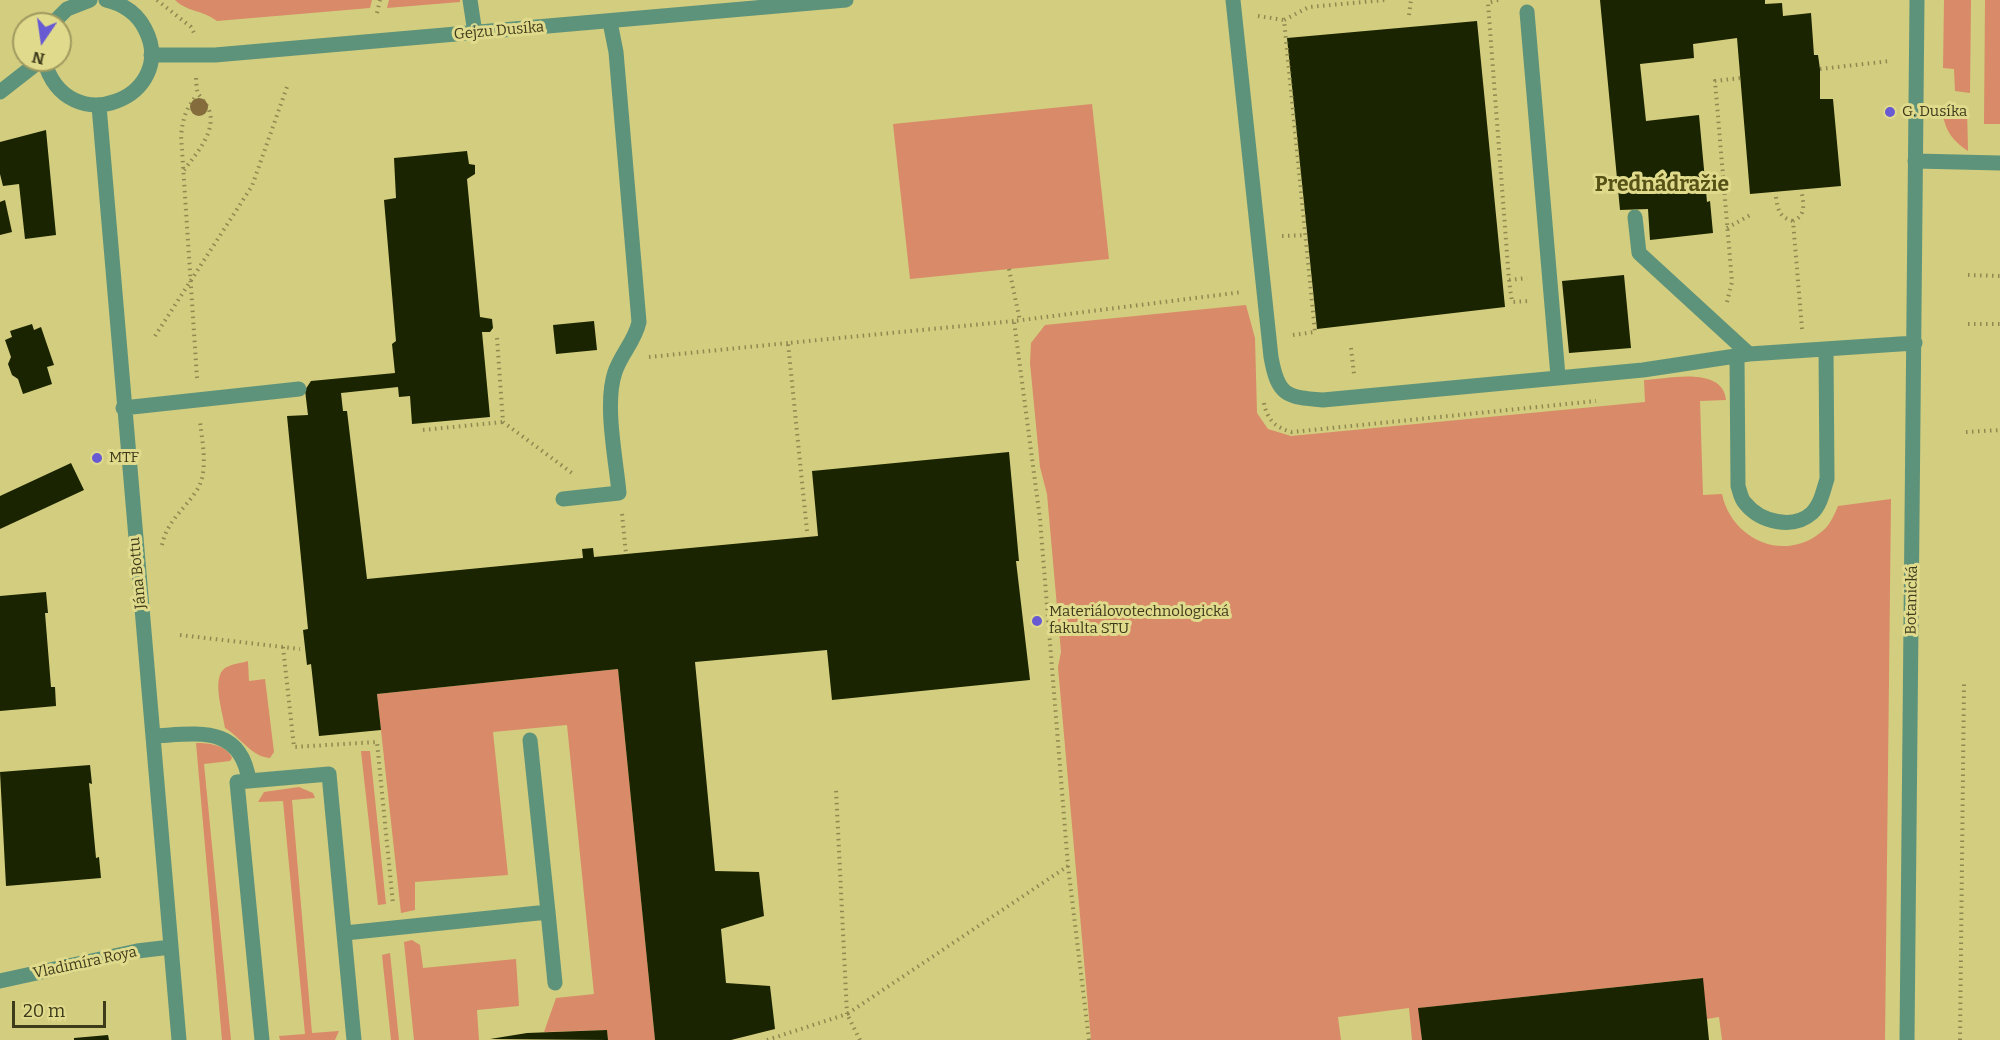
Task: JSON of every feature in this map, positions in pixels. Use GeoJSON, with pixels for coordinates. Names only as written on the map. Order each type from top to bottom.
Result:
{"type":"FeatureCollection","features":[{"type":"Feature","properties":{"kind":"street"},"geometry":{"type":"LineString","coordinates":[[64,12],[90,0]]}},
{"type":"Feature","properties":{"kind":"street"},"geometry":{"type":"LineString","coordinates":[[48,72],[64,94],[81,104],[99,106],[123,99],[137,89],[146,75],[151,55],[147,31],[136,16],[121,5],[106,0]]}},
{"type":"Feature","properties":{"kind":"street"},"geometry":{"type":"LineString","coordinates":[[470,0],[475,33]]}},
{"type":"Feature","properties":{"kind":"street","name":"Gejzu Dusíka"},"geometry":{"type":"LineString","coordinates":[[151,55],[209,55],[610,22],[726,6],[846,0]]}},
{"type":"Feature","properties":{"kind":"street"},"geometry":{"type":"LineString","coordinates":[[1233,0],[1276,381],[1287,394],[1323,400],[1558,376],[1643,370],[1743,355],[1915,343]]}},
{"type":"Feature","properties":{"kind":"street","name":"Botanická"},"geometry":{"type":"LineString","coordinates":[[1907,1040],[1917,0]]}},
{"type":"Feature","properties":{"kind":"street"},"geometry":{"type":"LineString","coordinates":[[1527,12],[1558,376]]}},
{"type":"Feature","properties":{"kind":"street"},"geometry":{"type":"LineString","coordinates":[[563,500],[619,493],[611,400],[615,372],[636,334],[639,322],[616,52],[610,22]]}},
{"type":"Feature","properties":{"kind":"street"},"geometry":{"type":"LineString","coordinates":[[0,92],[27,72]]}},
{"type":"Feature","properties":{"kind":"street","name":"Jána Bottu"},"geometry":{"type":"LineString","coordinates":[[99,106],[123,408],[179,1040]]}},
{"type":"Feature","properties":{"kind":"street"},"geometry":{"type":"LineString","coordinates":[[1915,161],[2000,163]]}},
{"type":"Feature","properties":{"kind":"street"},"geometry":{"type":"LineString","coordinates":[[1635,217],[1639,253],[1711,320],[1743,355],[1738,486],[1744,502],[1754,512],[1767,519],[1784,522],[1799,521],[1812,513],[1821,499],[1827,479],[1826,349]]}},
{"type":"Feature","properties":{"kind":"street"},"geometry":{"type":"LineString","coordinates":[[123,408],[299,389]]}},
{"type":"Feature","properties":{"kind":"street"},"geometry":{"type":"LineString","coordinates":[[153,736],[202,734],[220,737],[231,742],[247,766],[249,781]]}},
{"type":"Feature","properties":{"kind":"street"},"geometry":{"type":"LineString","coordinates":[[530,740],[555,983]]}},
{"type":"Feature","properties":{"kind":"street"},"geometry":{"type":"LineString","coordinates":[[262,1040],[237,782],[329,774],[354,1040]]}},
{"type":"Feature","properties":{"kind":"street"},"geometry":{"type":"LineString","coordinates":[[345,933],[548,912]]}},
{"type":"Feature","properties":{"kind":"street","name":"Vladimíra Roya"},"geometry":{"type":"LineString","coordinates":[[0,981],[137,951],[171,947]]}},
{"type":"Feature","properties":{"kind":"path"},"geometry":{"type":"LineString","coordinates":[[157,0],[191,27],[194,34]]}},
{"type":"Feature","properties":{"kind":"path"},"geometry":{"type":"LineString","coordinates":[[377,13],[380,0]]}},
{"type":"Feature","properties":{"kind":"path"},"geometry":{"type":"LineString","coordinates":[[1256,10],[1256,16],[1284,20],[1309,7],[1385,0]]}},
{"type":"Feature","properties":{"kind":"path"},"geometry":{"type":"LineString","coordinates":[[1409,15],[1411,0]]}},
{"type":"Feature","properties":{"kind":"path"},"geometry":{"type":"LineString","coordinates":[[1498,0],[1487,1],[1512,302],[1533,300]]}},
{"type":"Feature","properties":{"kind":"path"},"geometry":{"type":"LineString","coordinates":[[1284,20],[1315,332],[1291,336],[1293,347]]}},
{"type":"Feature","properties":{"kind":"path"},"geometry":{"type":"LineString","coordinates":[[1820,69],[1890,62]]}},
{"type":"Feature","properties":{"kind":"path"},"geometry":{"type":"LineString","coordinates":[[1711,320],[1728,301],[1732,282],[1714,81],[1740,78]]}},
{"type":"Feature","properties":{"kind":"path"},"geometry":{"type":"LineString","coordinates":[[196,83],[197,96],[183,118],[181,135],[197,381]]}},
{"type":"Feature","properties":{"kind":"path"},"geometry":{"type":"LineString","coordinates":[[155,336],[252,186],[288,84]]}},
{"type":"Feature","properties":{"kind":"path"},"geometry":{"type":"LineString","coordinates":[[183,171],[203,146],[210,124],[208,107],[197,96]]}},
{"type":"Feature","properties":{"kind":"path"},"geometry":{"type":"LineString","coordinates":[[1776,197],[1778,212],[1785,219],[1793,221],[1800,218],[1804,210],[1802,194]]}},
{"type":"Feature","properties":{"kind":"path"},"geometry":{"type":"LineString","coordinates":[[1727,228],[1752,214]]}},
{"type":"Feature","properties":{"kind":"path"},"geometry":{"type":"LineString","coordinates":[[1793,221],[1804,350]]}},
{"type":"Feature","properties":{"kind":"path"},"geometry":{"type":"LineString","coordinates":[[1009,269],[1040,519],[1068,866],[1089,1040]]}},
{"type":"Feature","properties":{"kind":"path"},"geometry":{"type":"LineString","coordinates":[[1968,275],[2000,276]]}},
{"type":"Feature","properties":{"kind":"path"},"geometry":{"type":"LineString","coordinates":[[622,360],[1017,321],[1249,291]]}},
{"type":"Feature","properties":{"kind":"path"},"geometry":{"type":"LineString","coordinates":[[1968,324],[2000,324]]}},
{"type":"Feature","properties":{"kind":"path"},"geometry":{"type":"LineString","coordinates":[[497,338],[503,422]]}},
{"type":"Feature","properties":{"kind":"path"},"geometry":{"type":"LineString","coordinates":[[788,343],[807,531]]}},
{"type":"Feature","properties":{"kind":"path"},"geometry":{"type":"LineString","coordinates":[[1351,348],[1354,376]]}},
{"type":"Feature","properties":{"kind":"path"},"geometry":{"type":"LineString","coordinates":[[1542,378],[1551,405]]}},
{"type":"Feature","properties":{"kind":"path"},"geometry":{"type":"LineString","coordinates":[[170,522],[198,489],[204,467],[199,410]]}},
{"type":"Feature","properties":{"kind":"path"},"geometry":{"type":"LineString","coordinates":[[423,430],[503,422],[602,495]]}},
{"type":"Feature","properties":{"kind":"path"},"geometry":{"type":"LineString","coordinates":[[1966,432],[2000,430]]}},
{"type":"Feature","properties":{"kind":"path"},"geometry":{"type":"LineString","coordinates":[[619,493],[626,554]]}},
{"type":"Feature","properties":{"kind":"path"},"geometry":{"type":"LineString","coordinates":[[180,635],[300,649]]}},
{"type":"Feature","properties":{"kind":"path"},"geometry":{"type":"LineString","coordinates":[[1960,1040],[1964,684]]}},
{"type":"Feature","properties":{"kind":"path"},"geometry":{"type":"LineString","coordinates":[[836,789],[847,1014],[860,1040]]}},
{"type":"Feature","properties":{"kind":"path"},"geometry":{"type":"LineString","coordinates":[[766,1040],[847,1014],[1068,866]]}},
{"type":"Feature","properties":{"kind":"shaded area"},"geometry":{"type":"Polygon","coordinates":[[[175,0],[372,0],[370,8],[217,21],[175,0]]]}},
{"type":"Feature","properties":{"kind":"shaded area"},"geometry":{"type":"Polygon","coordinates":[[[389,0],[460,0],[460,2],[387,8],[389,0]]]}},
{"type":"Feature","properties":{"kind":"shaded area"},"geometry":{"type":"Polygon","coordinates":[[[1944,0],[1971,0],[1970,93],[1955,91],[1954,69],[1943,68],[1944,0]]]}},
{"type":"Feature","properties":{"kind":"shaded area"},"geometry":{"type":"Polygon","coordinates":[[[1985,0],[2000,0],[2000,124],[1984,124],[1985,0]]]}},
{"type":"Feature","properties":{"kind":"shaded area"},"geometry":{"type":"Polygon","coordinates":[[[1092,104],[1109,259],[910,279],[893,124],[1092,104]]]}},
{"type":"Feature","properties":{"kind":"shaded area"},"geometry":{"type":"Polygon","coordinates":[[[1942,105],[1967,107],[1968,151],[1956,142],[1949,132],[1944,120],[1942,105]]]}},
{"type":"Feature","properties":{"kind":"shaded area"},"geometry":{"type":"Polygon","coordinates":[[[1246,305],[1255,338],[1257,413],[1268,429],[1291,436],[1645,402],[1644,380],[1679,377],[1705,378],[1715,382],[1723,389],[1726,400],[1700,401],[1703,495],[1722,494],[1727,510],[1747,534],[1760,541],[1790,546],[1805,542],[1823,531],[1838,506],[1891,499],[1885,1040],[1722,1040],[1719,1017],[1707,1019],[1702,978],[1419,1008],[1422,1040],[1412,1040],[1409,1008],[1338,1017],[1341,1040],[1091,1040],[1058,667],[1061,652],[1047,494],[1040,467],[1030,363],[1031,343],[1045,325],[1246,305]]]}},
{"type":"Feature","properties":{"kind":"shaded area"},"geometry":{"type":"Polygon","coordinates":[[[248,661],[249,681],[265,679],[274,752],[270,758],[257,754],[225,728],[218,687],[221,673],[227,667],[248,661]]]}},
{"type":"Feature","properties":{"kind":"shaded area"},"geometry":{"type":"Polygon","coordinates":[[[618,669],[655,1040],[608,1040],[607,1030],[544,1032],[556,998],[594,994],[567,725],[493,732],[508,875],[415,882],[415,910],[401,913],[377,694],[618,669]]]}},
{"type":"Feature","properties":{"kind":"shaded area"},"geometry":{"type":"Polygon","coordinates":[[[196,743],[212,744],[222,748],[232,758],[230,761],[204,764],[231,1040],[222,1040],[196,743]]]}},
{"type":"Feature","properties":{"kind":"shaded area"},"geometry":{"type":"Polygon","coordinates":[[[361,751],[370,751],[386,904],[378,905],[361,751]]]}},
{"type":"Feature","properties":{"kind":"shaded area"},"geometry":{"type":"Polygon","coordinates":[[[299,787],[313,793],[315,798],[292,800],[312,1033],[339,1031],[335,1040],[280,1040],[279,1036],[305,1034],[283,801],[258,802],[264,792],[299,787]]]}},
{"type":"Feature","properties":{"kind":"shaded area"},"geometry":{"type":"Polygon","coordinates":[[[412,940],[420,945],[423,968],[516,959],[519,1006],[477,1010],[479,1040],[414,1040],[404,942],[412,940]]]}},
{"type":"Feature","properties":{"kind":"shaded area"},"geometry":{"type":"Polygon","coordinates":[[[390,953],[399,1040],[391,1040],[382,955],[390,953]]]}},
{"type":"Feature","properties":{"kind":"building"},"geometry":{"type":"Polygon","coordinates":[[[1600,0],[1765,0],[1765,4],[1782,3],[1783,16],[1811,13],[1814,55],[1818,55],[1820,69],[1820,99],[1833,99],[1841,186],[1750,194],[1737,38],[1693,44],[1694,58],[1640,64],[1646,121],[1699,115],[1707,202],[1710,201],[1713,233],[1650,240],[1648,209],[1620,210],[1600,0]]]}},
{"type":"Feature","properties":{"kind":"building"},"geometry":{"type":"Polygon","coordinates":[[[1477,21],[1505,307],[1317,329],[1287,38],[1477,21]]]}},
{"type":"Feature","properties":{"kind":"building"},"geometry":{"type":"Polygon","coordinates":[[[46,130],[56,235],[25,239],[19,184],[3,186],[0,174],[0,142],[46,130]]]}},
{"type":"Feature","properties":{"kind":"building"},"geometry":{"type":"Polygon","coordinates":[[[467,151],[469,164],[475,165],[475,174],[467,179],[480,317],[492,319],[493,328],[490,332],[482,332],[490,417],[412,424],[410,396],[399,397],[398,387],[341,393],[343,411],[347,411],[367,579],[583,558],[582,549],[593,548],[594,557],[818,536],[812,471],[1009,452],[1019,561],[1016,561],[1030,680],[832,700],[827,650],[695,662],[715,871],[759,872],[764,916],[721,929],[726,983],[770,986],[775,1029],[731,1040],[655,1040],[618,669],[377,694],[381,730],[319,736],[311,664],[307,665],[303,630],[308,629],[287,416],[308,415],[305,390],[311,381],[395,373],[392,344],[396,341],[384,200],[396,198],[394,158],[467,151]]]}},
{"type":"Feature","properties":{"kind":"building"},"geometry":{"type":"Polygon","coordinates":[[[5,200],[12,232],[0,235],[0,202],[5,200]]]}},
{"type":"Feature","properties":{"kind":"building"},"geometry":{"type":"Polygon","coordinates":[[[1624,275],[1631,348],[1569,353],[1562,281],[1624,275]]]}},
{"type":"Feature","properties":{"kind":"building"},"geometry":{"type":"Polygon","coordinates":[[[594,321],[597,350],[556,354],[553,325],[594,321]]]}},
{"type":"Feature","properties":{"kind":"building"},"geometry":{"type":"Polygon","coordinates":[[[32,324],[34,330],[41,327],[54,365],[47,367],[52,384],[23,394],[18,379],[12,375],[8,364],[11,357],[5,340],[12,337],[10,331],[32,324]]]}},
{"type":"Feature","properties":{"kind":"building"},"geometry":{"type":"Polygon","coordinates":[[[71,463],[84,490],[0,529],[0,496],[71,463]]]}},
{"type":"Feature","properties":{"kind":"building"},"geometry":{"type":"Polygon","coordinates":[[[46,592],[48,613],[45,613],[51,687],[55,687],[56,706],[0,711],[0,596],[46,592]]]}},
{"type":"Feature","properties":{"kind":"building"},"geometry":{"type":"Polygon","coordinates":[[[90,765],[92,784],[89,783],[96,858],[99,857],[101,878],[6,886],[0,772],[90,765]]]}},
{"type":"Feature","properties":{"kind":"building"},"geometry":{"type":"Polygon","coordinates":[[[1703,978],[1709,1040],[1422,1040],[1418,1008],[1703,978]]]}},
{"type":"Feature","properties":{"kind":"building"},"geometry":{"type":"Polygon","coordinates":[[[607,1030],[608,1040],[490,1039],[527,1033],[607,1030]]]}},
{"type":"Feature","properties":{"kind":"building"},"geometry":{"type":"Polygon","coordinates":[[[108,1035],[109,1040],[74,1040],[74,1038],[108,1035]]]}},
{"type":"Feature","properties":{"kind":"place","name":"G. Dusíka"},"geometry":{"type":"Point","coordinates":[1890,112]}},
{"type":"Feature","properties":{"kind":"place","name":"MTF"},"geometry":{"type":"Point","coordinates":[97,458]}},
{"type":"Feature","properties":{"kind":"place","name":"Materiálovotechnologická fakulta STU"},"geometry":{"type":"Point","coordinates":[1037,621]}},
{"type":"Feature","properties":{"kind":"district","name":"Prednádražie"},"geometry":{"type":"Point","coordinates":[1662,185]}}]}
